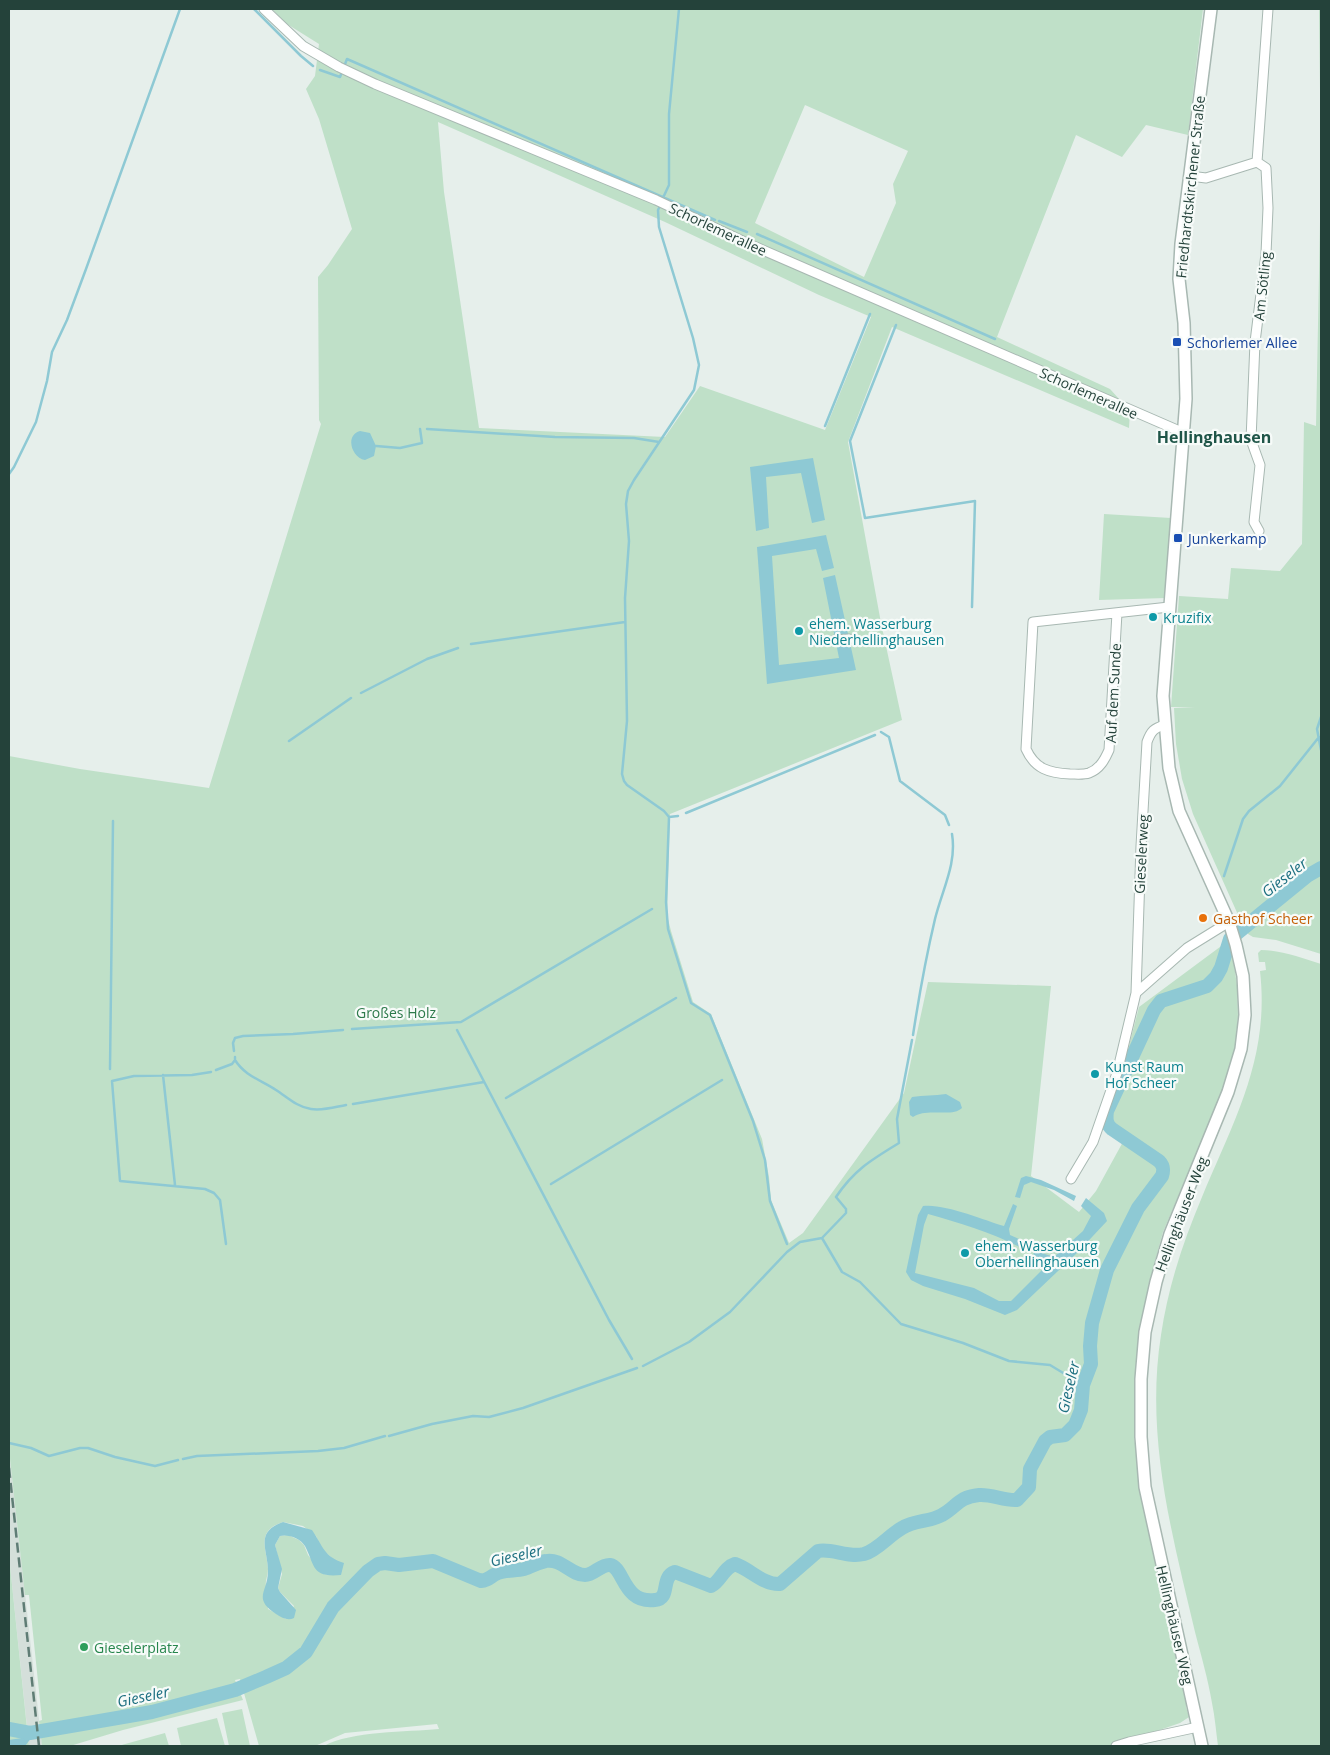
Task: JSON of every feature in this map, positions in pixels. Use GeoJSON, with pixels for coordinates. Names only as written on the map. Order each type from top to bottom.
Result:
{"type":"FeatureCollection","features":[{"type":"Feature","properties":{"kind":"street","name":"Schorlemerallee"},"geometry":{"type":"LineString","coordinates":[[264,9],[303,46],[375,84],[656,200],[749,244],[1184,433]]}},
{"type":"Feature","properties":{"kind":"street","name":"Friedhardtskirchener Straße"},"geometry":{"type":"LineString","coordinates":[[1211,9],[1181,244],[1179,279],[1184,323],[1186,370],[1184,433],[1163,696],[1169,768],[1179,811],[1230,925]]}},
{"type":"Feature","properties":{"kind":"street","name":"Am Sötling"},"geometry":{"type":"LineString","coordinates":[[1259,531],[1254,522],[1260,465],[1251,440],[1255,342],[1266,254],[1268,208],[1266,168],[1257,162],[1268,9]]}},
{"type":"Feature","properties":{"kind":"street"},"geometry":{"type":"LineString","coordinates":[[1190,176],[1206,178],[1257,162]]}},
{"type":"Feature","properties":{"kind":"street"},"geometry":{"type":"LineString","coordinates":[[1117,613],[1169,607]]}},
{"type":"Feature","properties":{"kind":"street","name":"Auf dem Sunde"},"geometry":{"type":"LineString","coordinates":[[1117,613],[1109,750],[1100,766],[1089,773],[1052,773],[1042,769],[1029,757],[1026,749],[1033,622],[1117,613]]}},
{"type":"Feature","properties":{"kind":"street"},"geometry":{"type":"LineString","coordinates":[[835,640],[849,639]]}},
{"type":"Feature","properties":{"kind":"street","name":"Gieselerweg"},"geometry":{"type":"LineString","coordinates":[[1071,1179],[1093,1142],[1117,1073],[1136,993],[1147,742],[1156,727],[1165,725]]}},
{"type":"Feature","properties":{"kind":"street"},"geometry":{"type":"LineString","coordinates":[[1136,993],[1187,948],[1230,925]]}},
{"type":"Feature","properties":{"kind":"street","name":"Hellinghäuser Weg"},"geometry":{"type":"LineString","coordinates":[[1202,1746],[1146,1487],[1141,1437],[1140,1383],[1145,1332],[1158,1272],[1170,1234],[1228,1092],[1241,1049],[1245,1016],[1243,976],[1230,925]]}},
{"type":"Feature","properties":{"kind":"street"},"geometry":{"type":"LineString","coordinates":[[1116,1746],[1198,1727]]}},
{"type":"Feature","properties":{"kind":"shaded area"},"geometry":{"type":"Polygon","coordinates":[[[9,1450],[42,1746],[29,1746],[9,1556],[9,1450]]]}},
{"type":"Feature","properties":{"kind":"green space","name":"Großes Holz"},"geometry":{"type":"Polygon","coordinates":[[[272,9],[1203,9],[1188,135],[1146,125],[1122,157],[1076,135],[997,337],[1110,389],[1130,411],[1129,428],[892,327],[848,442],[881,623],[902,720],[670,814],[667,915],[693,1002],[711,1014],[762,1139],[771,1200],[789,1243],[803,1233],[904,1093],[928,982],[1051,986],[1031,1176],[1079,1212],[1096,1191],[1124,1140],[1104,1126],[1105,1112],[1122,1073],[1139,1007],[1228,941],[1232,952],[1237,985],[1238,1016],[1235,1048],[1225,1086],[1163,1232],[1149,1283],[1136,1361],[1134,1437],[1150,1536],[1189,1699],[1186,1707],[1189,1717],[1180,1723],[1113,1746],[324,1746],[349,1737],[439,1729],[437,1724],[345,1733],[315,1746],[259,1746],[240,1679],[235,1680],[243,1700],[123,1730],[70,1746],[42,1746],[39,1721],[42,1720],[29,1595],[25,1595],[9,1450],[9,756],[80,769],[209,788],[321,424],[319,420],[318,277],[352,229],[319,119],[306,89],[315,76],[319,44],[287,24],[272,9]],[[805,105],[755,223],[864,277],[896,203],[893,184],[908,151],[805,105]],[[438,122],[444,192],[479,428],[665,437],[700,386],[825,430],[871,317],[819,295],[665,222],[438,122]],[[283,1522],[269,1530],[265,1541],[268,1569],[266,1584],[268,1609],[286,1619],[294,1606],[278,1588],[282,1574],[275,1545],[280,1536],[288,1535],[299,1540],[323,1574],[341,1575],[334,1560],[322,1549],[316,1536],[303,1526],[283,1522]]]}},
{"type":"Feature","properties":{"kind":"green space"},"geometry":{"type":"Polygon","coordinates":[[[1319,9],[1321,9],[1321,171],[1319,9]]]}},
{"type":"Feature","properties":{"kind":"green space"},"geometry":{"type":"Polygon","coordinates":[[[1321,171],[1321,954],[1276,940],[1253,937],[1248,934],[1247,926],[1239,917],[1193,814],[1182,779],[1176,744],[1174,708],[1195,707],[1171,707],[1179,596],[1228,599],[1231,568],[1280,571],[1302,544],[1304,422],[1316,426],[1321,171]]]}},
{"type":"Feature","properties":{"kind":"green space"},"geometry":{"type":"Polygon","coordinates":[[[1104,514],[1171,518],[1166,598],[1099,600],[1104,514]]]}},
{"type":"Feature","properties":{"kind":"green space"},"geometry":{"type":"Polygon","coordinates":[[[1261,950],[1284,953],[1321,964],[1321,1746],[1218,1746],[1208,1685],[1186,1595],[1163,1485],[1156,1411],[1161,1335],[1172,1282],[1195,1214],[1247,1088],[1254,1060],[1260,1032],[1262,1003],[1260,971],[1266,970],[1265,962],[1259,962],[1258,953],[1261,950]]]}},
{"type":"Feature","properties":{"kind":"green space"},"geometry":{"type":"Polygon","coordinates":[[[9,1556],[26,1719],[29,1746],[9,1746],[9,1556]]]}},
{"type":"Feature","properties":{"kind":"green space"},"geometry":{"type":"Polygon","coordinates":[[[242,1709],[250,1746],[229,1746],[222,1713],[242,1709]]]}},
{"type":"Feature","properties":{"kind":"green space"},"geometry":{"type":"Polygon","coordinates":[[[217,1718],[225,1746],[181,1746],[177,1728],[217,1718]]]}},
{"type":"Feature","properties":{"kind":"green space"},"geometry":{"type":"Polygon","coordinates":[[[165,1733],[169,1746],[118,1746],[165,1733]]]}},
{"type":"Feature","properties":{"kind":"water"},"geometry":{"type":"Polygon","coordinates":[[[360,431],[370,433],[376,446],[374,456],[365,460],[353,451],[351,441],[355,433],[360,431]]]}},
{"type":"Feature","properties":{"kind":"water"},"geometry":{"type":"Polygon","coordinates":[[[813,458],[825,520],[812,523],[801,473],[766,477],[769,528],[756,531],[750,467],[813,458]]]}},
{"type":"Feature","properties":{"kind":"water"},"geometry":{"type":"Polygon","coordinates":[[[826,535],[834,568],[822,571],[816,549],[772,556],[779,665],[839,658],[823,578],[835,575],[856,670],[767,684],[757,547],[826,535]]]}},
{"type":"Feature","properties":{"kind":"water"},"geometry":{"type":"Polygon","coordinates":[[[946,1094],[960,1102],[962,1108],[952,1112],[925,1113],[913,1117],[910,1115],[909,1102],[912,1097],[946,1094]]]}},
{"type":"Feature","properties":{"kind":"water"},"geometry":{"type":"Polygon","coordinates":[[[1026,1176],[1041,1180],[1076,1196],[1074,1201],[1054,1190],[1031,1182],[1024,1185],[1020,1198],[1015,1197],[1021,1178],[1026,1176]]]}},
{"type":"Feature","properties":{"kind":"water"},"geometry":{"type":"Polygon","coordinates":[[[1086,1198],[1104,1213],[1107,1221],[1078,1252],[1017,1310],[1005,1315],[965,1299],[923,1286],[911,1280],[906,1272],[918,1215],[923,1206],[952,1209],[1004,1226],[1013,1204],[1017,1206],[1009,1229],[1010,1235],[1032,1248],[1029,1252],[992,1235],[928,1214],[924,1225],[915,1273],[974,1288],[999,1301],[1011,1301],[1043,1269],[1044,1265],[1033,1254],[1036,1251],[1054,1257],[1083,1231],[1091,1216],[1081,1206],[1086,1198]]]}},
{"type":"Feature","properties":{"kind":"water"},"geometry":{"type":"Polygon","coordinates":[[[283,1522],[312,1530],[328,1554],[337,1561],[344,1563],[341,1575],[319,1572],[305,1546],[300,1541],[290,1536],[280,1536],[275,1545],[282,1569],[278,1588],[296,1610],[294,1618],[290,1619],[276,1614],[263,1599],[268,1571],[266,1536],[268,1531],[274,1526],[283,1522]]]}},
{"type":"Feature","properties":{"kind":"waterway"},"geometry":{"type":"LineString","coordinates":[[9,474],[36,422],[47,381],[52,352],[67,320],[180,9]]}},
{"type":"Feature","properties":{"kind":"waterway"},"geometry":{"type":"LineString","coordinates":[[254,9],[313,66]]}},
{"type":"Feature","properties":{"kind":"waterway"},"geometry":{"type":"LineString","coordinates":[[662,200],[669,185],[669,114],[679,9]]}},
{"type":"Feature","properties":{"kind":"waterway"},"geometry":{"type":"LineString","coordinates":[[320,70],[340,77],[347,59],[715,220]]}},
{"type":"Feature","properties":{"kind":"waterway"},"geometry":{"type":"LineString","coordinates":[[660,206],[658,210],[659,227],[693,338],[699,365],[694,390],[628,491],[626,504],[629,541],[625,598],[627,721],[622,774],[627,785],[664,811],[669,817],[678,816]]}},
{"type":"Feature","properties":{"kind":"waterway"},"geometry":{"type":"LineString","coordinates":[[719,221],[747,232]]}},
{"type":"Feature","properties":{"kind":"waterway"},"geometry":{"type":"LineString","coordinates":[[757,234],[995,339]]}},
{"type":"Feature","properties":{"kind":"waterway"},"geometry":{"type":"LineString","coordinates":[[825,426],[870,314]]}},
{"type":"Feature","properties":{"kind":"waterway"},"geometry":{"type":"LineString","coordinates":[[896,325],[850,441],[865,518],[975,501],[972,607]]}},
{"type":"Feature","properties":{"kind":"waterway"},"geometry":{"type":"LineString","coordinates":[[376,446],[400,448],[422,443],[420,429]]}},
{"type":"Feature","properties":{"kind":"waterway"},"geometry":{"type":"LineString","coordinates":[[427,429],[555,437],[634,438],[659,442]]}},
{"type":"Feature","properties":{"kind":"waterway"},"geometry":{"type":"LineString","coordinates":[[471,644],[625,622]]}},
{"type":"Feature","properties":{"kind":"waterway"},"geometry":{"type":"LineString","coordinates":[[361,693],[427,659],[458,648]]}},
{"type":"Feature","properties":{"kind":"waterway"},"geometry":{"type":"LineString","coordinates":[[289,741],[351,698]]}},
{"type":"Feature","properties":{"kind":"waterway"},"geometry":{"type":"LineString","coordinates":[[1321,717],[1317,729],[1321,750]]}},
{"type":"Feature","properties":{"kind":"waterway"},"geometry":{"type":"LineString","coordinates":[[881,732],[889,737],[900,781],[945,815],[949,825]]}},
{"type":"Feature","properties":{"kind":"waterway"},"geometry":{"type":"LineString","coordinates":[[686,813],[875,735]]}},
{"type":"Feature","properties":{"kind":"waterway"},"geometry":{"type":"LineString","coordinates":[[1224,876],[1243,819],[1249,811],[1280,786],[1319,737]]}},
{"type":"Feature","properties":{"kind":"waterway"},"geometry":{"type":"LineString","coordinates":[[669,817],[666,902],[668,929],[691,1003],[710,1015],[753,1121],[765,1160],[770,1201],[787,1244]]}},
{"type":"Feature","properties":{"kind":"waterway"},"geometry":{"type":"LineString","coordinates":[[110,1069],[113,821]]}},
{"type":"Feature","properties":{"kind":"waterway"},"geometry":{"type":"LineString","coordinates":[[913,1035],[932,933],[951,866],[952,834]]}},
{"type":"Feature","properties":{"kind":"waterway","name":"Gieseler"},"geometry":{"type":"LineString","coordinates":[[9,1729],[30,1733],[152,1712],[235,1690],[266,1677],[286,1668],[306,1652],[333,1607],[368,1571],[378,1564],[399,1565],[433,1561],[481,1581],[501,1572],[524,1569],[546,1561],[556,1562],[585,1575],[610,1565],[615,1567],[630,1591],[636,1596],[644,1600],[655,1600],[663,1596],[668,1578],[675,1572],[711,1586],[728,1568],[735,1564],[768,1582],[780,1584],[818,1551],[823,1550],[852,1555],[864,1554],[874,1549],[902,1528],[933,1519],[947,1512],[966,1498],[984,1495],[1017,1500],[1029,1487],[1030,1469],[1045,1441],[1050,1437],[1065,1435],[1075,1425],[1081,1410],[1083,1385],[1091,1364],[1092,1323],[1107,1270],[1138,1208],[1163,1174],[1163,1166],[1159,1161],[1112,1129],[1107,1119],[1107,1111],[1154,1010],[1161,1001],[1207,986],[1216,977],[1221,968],[1230,939],[1307,876],[1321,868]]}},
{"type":"Feature","properties":{"kind":"waterway"},"geometry":{"type":"LineString","coordinates":[[352,1029],[461,1022],[652,909]]}},
{"type":"Feature","properties":{"kind":"waterway"},"geometry":{"type":"LineString","coordinates":[[506,1098],[676,998]]}},
{"type":"Feature","properties":{"kind":"waterway"},"geometry":{"type":"LineString","coordinates":[[234,1051],[233,1043],[235,1038],[243,1036],[343,1030]]}},
{"type":"Feature","properties":{"kind":"waterway"},"geometry":{"type":"LineString","coordinates":[[457,1030],[609,1320],[632,1359]]}},
{"type":"Feature","properties":{"kind":"waterway"},"geometry":{"type":"LineString","coordinates":[[912,1040],[897,1119],[899,1143],[864,1166],[843,1188],[836,1197],[846,1209],[846,1213],[822,1238],[842,1272],[860,1282],[901,1324],[963,1343],[1009,1361],[1050,1365],[1083,1385]]}},
{"type":"Feature","properties":{"kind":"waterway"},"geometry":{"type":"LineString","coordinates":[[216,1070],[232,1064],[235,1057]]}},
{"type":"Feature","properties":{"kind":"waterway"},"geometry":{"type":"LineString","coordinates":[[235,1060],[248,1074],[301,1106],[320,1110],[346,1105]]}},
{"type":"Feature","properties":{"kind":"waterway"},"geometry":{"type":"LineString","coordinates":[[211,1072],[192,1075],[134,1076],[112,1081],[120,1181],[205,1189],[214,1193],[220,1200],[226,1244]]}},
{"type":"Feature","properties":{"kind":"waterway"},"geometry":{"type":"LineString","coordinates":[[163,1075],[175,1185]]}},
{"type":"Feature","properties":{"kind":"waterway"},"geometry":{"type":"LineString","coordinates":[[551,1184],[722,1080]]}},
{"type":"Feature","properties":{"kind":"waterway"},"geometry":{"type":"LineString","coordinates":[[353,1104],[484,1082]]}},
{"type":"Feature","properties":{"kind":"waterway"},"geometry":{"type":"LineString","coordinates":[[643,1366],[689,1342],[730,1312],[787,1252],[800,1242],[822,1238]]}},
{"type":"Feature","properties":{"kind":"waterway"},"geometry":{"type":"LineString","coordinates":[[389,1436],[432,1424],[473,1416],[489,1417],[523,1408],[637,1368]]}},
{"type":"Feature","properties":{"kind":"waterway"},"geometry":{"type":"LineString","coordinates":[[183,1459],[197,1456],[318,1451],[344,1448],[385,1436]]}},
{"type":"Feature","properties":{"kind":"waterway"},"geometry":{"type":"LineString","coordinates":[[9,1443],[31,1448],[49,1456],[80,1448],[88,1448],[115,1457],[155,1466],[178,1460]]}},
{"type":"Feature","properties":{"kind":"waterway"},"geometry":{"type":"LineString","coordinates":[[9,1744],[23,1742],[30,1733]]}},
{"type":"Feature","properties":{"kind":"railway"},"geometry":{"type":"LineString","coordinates":[[9,1468],[39,1746]]}},
{"type":"Feature","properties":{"kind":"place","name":"Schorlemer Allee"},"geometry":{"type":"Point","coordinates":[1177,342]}},
{"type":"Feature","properties":{"kind":"place","name":"Junkerkamp"},"geometry":{"type":"Point","coordinates":[1178,538]}},
{"type":"Feature","properties":{"kind":"place","name":"Kruzifix"},"geometry":{"type":"Point","coordinates":[1153,617]}},
{"type":"Feature","properties":{"kind":"place","name":"ehem. Wasserburg Niederhellinghausen"},"geometry":{"type":"Point","coordinates":[799,631]}},
{"type":"Feature","properties":{"kind":"place","name":"Gasthof Scheer"},"geometry":{"type":"Point","coordinates":[1203,918]}},
{"type":"Feature","properties":{"kind":"place","name":"Kunst Raum Hof Scheer"},"geometry":{"type":"Point","coordinates":[1095,1074]}},
{"type":"Feature","properties":{"kind":"place","name":"ehem. Wasserburg Oberhellinghausen"},"geometry":{"type":"Point","coordinates":[965,1253]}},
{"type":"Feature","properties":{"kind":"place","name":"Gieselerplatz"},"geometry":{"type":"Point","coordinates":[84,1647]}},
{"type":"Feature","properties":{"kind":"district","name":"Hellinghausen"},"geometry":{"type":"Point","coordinates":[1214,437]}}]}
